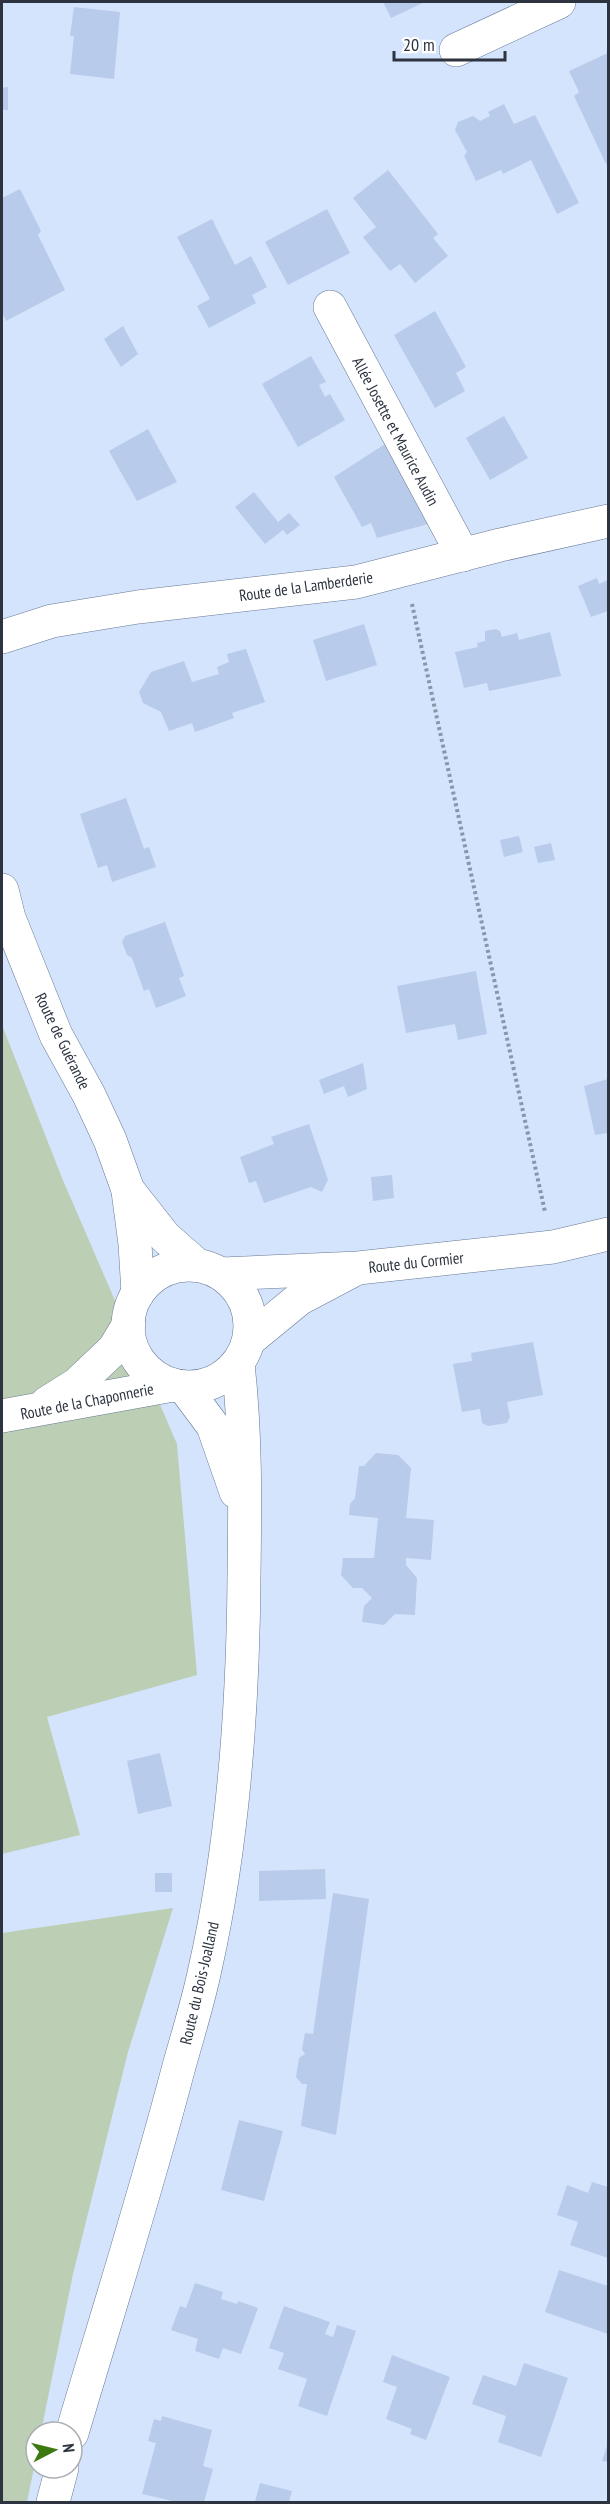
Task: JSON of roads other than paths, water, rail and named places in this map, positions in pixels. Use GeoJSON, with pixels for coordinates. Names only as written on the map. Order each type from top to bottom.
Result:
{"type":"FeatureCollection","features":[{"type":"Feature","properties":{"kind":"street"},"geometry":{"type":"LineString","coordinates":[[456,50],[559,2]]}},
{"type":"Feature","properties":{"kind":"street","name":"Allée Josette et Maurice Audin"},"geometry":{"type":"LineString","coordinates":[[330,307],[463,555]]}},
{"type":"Feature","properties":{"kind":"street","name":"Route de la Lamberderie"},"geometry":{"type":"LineString","coordinates":[[2,637],[52,621],[138,607],[356,582],[609,521]]}},
{"type":"Feature","properties":{"kind":"street","name":"Route de Guérande"},"geometry":{"type":"LineString","coordinates":[[2,890],[9,918],[52,1026],[110,1140],[128,1190],[138,1293]]}},
{"type":"Feature","properties":{"kind":"street","name":"Route de Guérande"},"geometry":{"type":"LineString","coordinates":[[128,1190],[165,1238],[209,1269]]}},
{"type":"Feature","properties":{"kind":"street","name":"Route du Cormier"},"geometry":{"type":"LineString","coordinates":[[209,1269],[358,1268],[553,1247],[609,1234]]}},
{"type":"Feature","properties":{"kind":"street"},"geometry":{"type":"LineString","coordinates":[[35,1411],[77,1384],[114,1349],[129,1324],[138,1293],[157,1274],[183,1265],[209,1269],[236,1286],[246,1302],[250,1321],[243,1352]]}},
{"type":"Feature","properties":{"kind":"street"},"geometry":{"type":"LineString","coordinates":[[129,1324],[131,1344],[140,1362],[155,1376],[179,1386],[205,1385],[222,1377],[243,1352],[299,1299],[358,1268]]}},
{"type":"Feature","properties":{"kind":"street","name":"Route du Bois-Joalland"},"geometry":{"type":"LineString","coordinates":[[76,2420],[137,2217],[205,1969],[222,1873],[242,1693],[245,1518],[243,1352]]}},
{"type":"Feature","properties":{"kind":"street","name":"Route du Bois-Joalland"},"geometry":{"type":"LineString","coordinates":[[179,1386],[213,1426],[245,1518]]}},
{"type":"Feature","properties":{"kind":"street","name":"Route de la Chaponnerie"},"geometry":{"type":"LineString","coordinates":[[2,1416],[179,1386]]}},
{"type":"Feature","properties":{"kind":"street"},"geometry":{"type":"LineString","coordinates":[[53,2502],[59,2480]]}}]}
